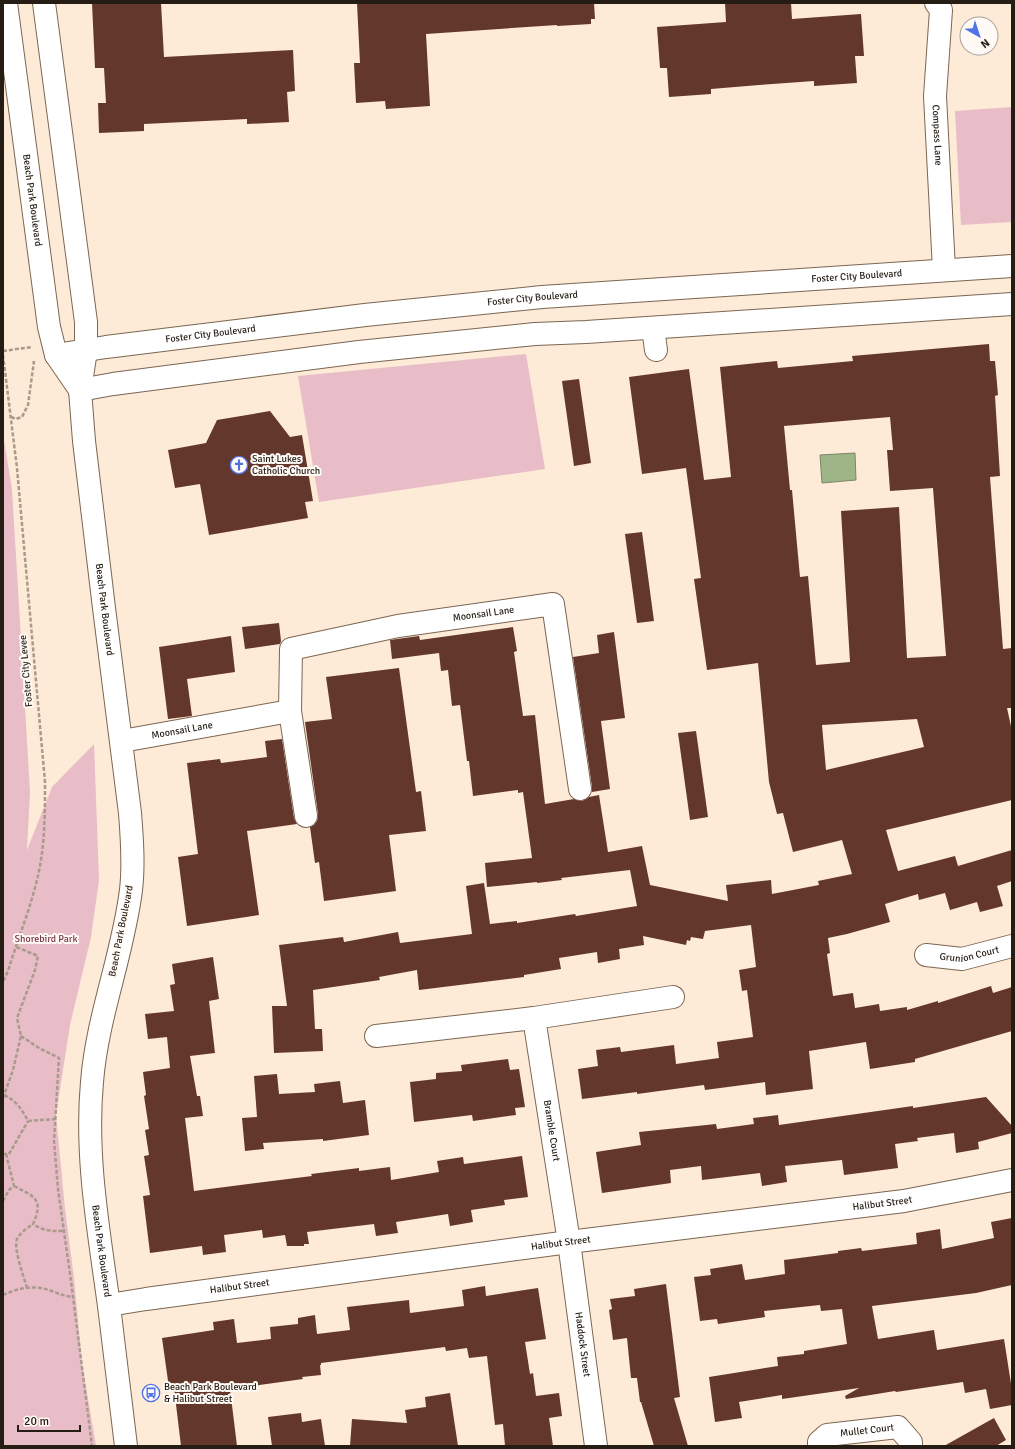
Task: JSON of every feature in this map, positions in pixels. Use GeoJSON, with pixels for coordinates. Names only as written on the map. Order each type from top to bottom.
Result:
{"type":"FeatureCollection","features":[{"type":"Feature","properties":{"kind":"main road","name":"Beach Park Boulevard"},"geometry":{"type":"LineString","coordinates":[[6,3],[49,327],[56,355],[80,390]]}},
{"type":"Feature","properties":{"kind":"main road","name":"Beach Park Boulevard"},"geometry":{"type":"LineString","coordinates":[[44,3],[86,322],[86,350],[80,390],[84,441],[122,741],[131,827],[131,890],[120,952],[98,1035],[92,1082],[90,1136],[94,1189],[126,1446]]}},
{"type":"Feature","properties":{"kind":"main road","name":"Compass Lane"},"geometry":{"type":"LineString","coordinates":[[936,3],[941,10],[935,96],[944,270]]}},
{"type":"Feature","properties":{"kind":"main road","name":"Foster City Boulevard"},"geometry":{"type":"LineString","coordinates":[[56,355],[365,315],[542,297],[1012,266]]}},
{"type":"Feature","properties":{"kind":"main road"},"geometry":{"type":"LineString","coordinates":[[80,390],[359,352],[535,334],[653,328],[1012,304]]}},
{"type":"Feature","properties":{"kind":"main road"},"geometry":{"type":"LineString","coordinates":[[653,328],[656,350]]}},
{"type":"Feature","properties":{"kind":"main road","name":"Moonsail Lane"},"geometry":{"type":"LineString","coordinates":[[306,816],[290,711],[292,649],[398,626],[553,604],[580,789]]}},
{"type":"Feature","properties":{"kind":"main road","name":"Moonsail Lane"},"geometry":{"type":"LineString","coordinates":[[122,741],[290,711]]}},
{"type":"Feature","properties":{"kind":"main road","name":"Grunion Court"},"geometry":{"type":"LineString","coordinates":[[926,955],[962,959],[1012,946]]}},
{"type":"Feature","properties":{"kind":"main road"},"geometry":{"type":"LineString","coordinates":[[376,1036],[534,1018],[673,997]]}},
{"type":"Feature","properties":{"kind":"main road","name":"Bramble Court"},"geometry":{"type":"LineString","coordinates":[[534,1018],[569,1242]]}},
{"type":"Feature","properties":{"kind":"main road","name":"Halibut Street"},"geometry":{"type":"LineString","coordinates":[[109,1305],[569,1242],[904,1201],[1012,1180]]}},
{"type":"Feature","properties":{"kind":"main road","name":"Haddock Street"},"geometry":{"type":"LineString","coordinates":[[569,1242],[596,1446]]}},
{"type":"Feature","properties":{"kind":"main road","name":"Mullet Court"},"geometry":{"type":"LineString","coordinates":[[819,1446],[819,1442],[827,1434],[898,1426],[911,1442],[911,1446]]}},
{"type":"Feature","properties":{"kind":"path"},"geometry":{"type":"LineString","coordinates":[[3,351],[35,346],[35,352]]}},
{"type":"Feature","properties":{"kind":"path","name":"Foster City Levee"},"geometry":{"type":"LineString","coordinates":[[3,355],[11,417],[45,782],[45,832],[39,871],[16,947],[3,982]]}},
{"type":"Feature","properties":{"kind":"path"},"geometry":{"type":"LineString","coordinates":[[11,417],[16,419],[22,417],[28,405],[34,358]]}},
{"type":"Feature","properties":{"kind":"path"},"geometry":{"type":"LineString","coordinates":[[16,947],[38,956],[37,963],[17,1018],[21,1036],[4,1097],[10,1098],[21,1107],[28,1121]]}},
{"type":"Feature","properties":{"kind":"path"},"geometry":{"type":"LineString","coordinates":[[21,1036],[39,1048],[59,1058],[54,1141],[56,1173],[92,1446]]}},
{"type":"Feature","properties":{"kind":"path"},"geometry":{"type":"LineString","coordinates":[[28,1121],[55,1119]]}},
{"type":"Feature","properties":{"kind":"path"},"geometry":{"type":"LineString","coordinates":[[27,1288],[17,1250],[16,1240],[32,1224],[38,1213],[38,1202],[32,1195],[14,1186],[4,1154],[9,1154],[28,1121]]}},
{"type":"Feature","properties":{"kind":"path"},"geometry":{"type":"LineString","coordinates":[[3,1201],[9,1190],[14,1186]]}},
{"type":"Feature","properties":{"kind":"path"},"geometry":{"type":"LineString","coordinates":[[32,1224],[38,1228],[49,1231],[64,1231]]}},
{"type":"Feature","properties":{"kind":"path"},"geometry":{"type":"LineString","coordinates":[[3,1295],[14,1290],[32,1287],[73,1297]]}},
{"type":"Feature","properties":{"kind":"green space"},"geometry":{"type":"Polygon","coordinates":[[[1012,107],[1012,222],[961,225],[955,111],[1012,107]]]}},
{"type":"Feature","properties":{"kind":"green space"},"geometry":{"type":"Polygon","coordinates":[[[526,354],[545,469],[319,502],[298,376],[526,354]]]}},
{"type":"Feature","properties":{"kind":"green space","name":"Shorebird Park"},"geometry":{"type":"Polygon","coordinates":[[[3,434],[12,489],[30,792],[27,850],[52,787],[94,744],[99,880],[91,937],[70,1025],[56,1115],[82,1363],[96,1446],[3,1446],[3,434]]]}},
{"type":"Feature","properties":{"kind":"shaded area"},"geometry":{"type":"Polygon","coordinates":[[[855,453],[856,480],[822,483],[820,455],[855,453]]]}},
{"type":"Feature","properties":{"kind":"building"},"geometry":{"type":"Polygon","coordinates":[[[92,3],[161,3],[164,57],[293,50],[295,91],[287,92],[289,122],[247,124],[247,119],[144,124],[144,131],[99,133],[98,103],[106,103],[104,68],[95,68],[92,3]]]}},
{"type":"Feature","properties":{"kind":"building"},"geometry":{"type":"Polygon","coordinates":[[[357,3],[594,3],[595,19],[591,19],[591,24],[426,34],[430,106],[386,109],[385,101],[356,103],[354,63],[360,63],[357,3]]]}},
{"type":"Feature","properties":{"kind":"building"},"geometry":{"type":"Polygon","coordinates":[[[725,3],[791,3],[792,19],[861,14],[864,56],[855,56],[857,83],[814,86],[814,81],[759,85],[711,89],[711,94],[669,97],[667,68],[660,68],[657,27],[726,22],[725,3]]]}},
{"type":"Feature","properties":{"kind":"building"},"geometry":{"type":"Polygon","coordinates":[[[989,344],[990,361],[995,361],[998,395],[995,396],[1000,476],[990,477],[1003,649],[1012,648],[1012,708],[1007,708],[1012,731],[1012,800],[886,830],[898,871],[955,856],[958,866],[1012,850],[1012,881],[997,886],[1003,906],[980,912],[977,902],[950,910],[945,893],[919,900],[918,894],[885,904],[890,922],[828,938],[830,953],[827,954],[833,996],[853,993],[855,1008],[879,1004],[880,1011],[907,1007],[907,1010],[938,1001],[938,1003],[991,986],[993,993],[1012,987],[1012,1031],[915,1059],[915,1062],[870,1069],[866,1042],[809,1051],[813,1089],[766,1095],[765,1082],[705,1090],[704,1085],[637,1094],[637,1092],[582,1099],[578,1069],[598,1066],[596,1050],[620,1047],[621,1052],[674,1045],[676,1064],[719,1058],[717,1042],[753,1037],[747,990],[742,991],[739,970],[756,967],[751,925],[705,931],[703,939],[691,937],[690,941],[687,940],[686,945],[643,936],[644,945],[619,949],[620,959],[598,963],[597,952],[559,958],[561,969],[524,975],[524,977],[419,990],[417,970],[379,977],[380,980],[313,990],[315,1029],[322,1029],[323,1051],[274,1053],[272,1006],[287,1006],[279,945],[343,937],[344,942],[398,932],[400,943],[472,934],[466,886],[484,883],[490,924],[517,921],[517,923],[575,914],[576,916],[637,906],[630,870],[561,878],[562,880],[537,883],[487,887],[485,863],[532,858],[523,792],[518,793],[518,790],[473,796],[460,705],[452,706],[448,670],[441,671],[439,653],[392,659],[390,640],[419,636],[420,640],[513,627],[517,651],[514,652],[523,716],[535,715],[545,804],[574,799],[582,801],[589,797],[599,795],[608,852],[642,846],[650,885],[728,901],[726,885],[771,880],[772,894],[819,885],[818,881],[852,874],[842,840],[793,852],[783,813],[777,814],[769,782],[758,663],[707,670],[694,579],[701,578],[686,468],[642,474],[629,377],[689,369],[704,480],[731,477],[720,367],[777,361],[778,368],[853,361],[852,356],[989,344]],[[890,417],[784,426],[790,490],[792,490],[800,577],[808,576],[816,665],[850,662],[841,511],[899,507],[907,658],[946,656],[933,488],[890,491],[887,450],[893,450],[890,417]],[[917,719],[822,725],[826,770],[924,747],[917,719]]]}},
{"type":"Feature","properties":{"kind":"building"},"geometry":{"type":"Polygon","coordinates":[[[579,379],[591,463],[574,466],[562,381],[579,379]]]}},
{"type":"Feature","properties":{"kind":"building","name":"Saint Lukes Catholic Church"},"geometry":{"type":"Polygon","coordinates":[[[270,411],[290,437],[302,435],[313,501],[305,502],[308,518],[209,535],[200,484],[175,488],[168,450],[206,443],[217,420],[270,411]]]}},
{"type":"Feature","properties":{"kind":"building"},"geometry":{"type":"Polygon","coordinates":[[[642,532],[654,621],[637,623],[625,534],[642,532]]]}},
{"type":"Feature","properties":{"kind":"building"},"geometry":{"type":"Polygon","coordinates":[[[279,623],[280,644],[245,649],[242,627],[279,623]]]}},
{"type":"Feature","properties":{"kind":"building"},"geometry":{"type":"Polygon","coordinates":[[[614,632],[625,718],[601,721],[610,789],[592,792],[573,657],[599,653],[597,635],[614,632]]]}},
{"type":"Feature","properties":{"kind":"building"},"geometry":{"type":"Polygon","coordinates":[[[231,636],[235,672],[187,679],[192,716],[168,719],[159,647],[231,636]]]}},
{"type":"Feature","properties":{"kind":"building"},"geometry":{"type":"Polygon","coordinates":[[[399,668],[416,792],[421,791],[426,831],[389,835],[396,891],[324,901],[319,862],[315,863],[310,827],[317,821],[318,814],[305,722],[332,719],[326,677],[399,668]]]}},
{"type":"Feature","properties":{"kind":"building"},"geometry":{"type":"Polygon","coordinates":[[[696,731],[708,817],[690,820],[678,733],[696,731]]]}},
{"type":"Feature","properties":{"kind":"building"},"geometry":{"type":"Polygon","coordinates":[[[282,739],[294,818],[297,824],[247,831],[259,915],[187,926],[178,857],[198,854],[187,763],[220,759],[221,763],[267,757],[265,741],[282,739]]]}},
{"type":"Feature","properties":{"kind":"building"},"geometry":{"type":"Polygon","coordinates":[[[213,957],[219,999],[209,1001],[215,1053],[190,1056],[197,1096],[200,1096],[203,1116],[185,1118],[194,1191],[312,1176],[311,1174],[359,1168],[359,1171],[390,1167],[391,1180],[439,1172],[437,1161],[463,1157],[464,1164],[522,1156],[528,1197],[504,1200],[505,1205],[471,1210],[473,1222],[450,1226],[448,1214],[396,1222],[398,1233],[376,1236],[374,1224],[307,1232],[309,1244],[304,1244],[304,1246],[287,1246],[285,1235],[263,1238],[262,1230],[224,1235],[226,1252],[203,1255],[202,1246],[150,1253],[143,1196],[150,1195],[144,1156],[149,1155],[145,1130],[149,1129],[144,1096],[146,1095],[143,1072],[170,1068],[167,1037],[148,1039],[145,1014],[174,1011],[170,985],[175,984],[172,964],[213,957]]]}},
{"type":"Feature","properties":{"kind":"building"},"geometry":{"type":"Polygon","coordinates":[[[508,1059],[510,1070],[519,1069],[525,1107],[515,1108],[516,1115],[473,1121],[472,1115],[414,1122],[410,1082],[436,1079],[436,1073],[462,1071],[461,1065],[508,1059]]]}},
{"type":"Feature","properties":{"kind":"building"},"geometry":{"type":"Polygon","coordinates":[[[277,1074],[279,1094],[315,1092],[314,1084],[340,1081],[343,1103],[365,1100],[369,1135],[323,1141],[323,1139],[263,1143],[264,1149],[245,1151],[242,1118],[257,1117],[254,1076],[277,1074]]]}},
{"type":"Feature","properties":{"kind":"building"},"geometry":{"type":"Polygon","coordinates":[[[986,1097],[1012,1126],[1012,1133],[978,1142],[979,1149],[956,1153],[954,1133],[917,1138],[918,1141],[895,1144],[898,1168],[844,1175],[842,1160],[785,1166],[787,1182],[762,1186],[760,1173],[702,1180],[701,1166],[670,1170],[671,1183],[602,1193],[596,1152],[641,1145],[639,1132],[716,1124],[717,1129],[754,1124],[753,1118],[778,1115],[779,1125],[986,1097]]]}},
{"type":"Feature","properties":{"kind":"building"},"geometry":{"type":"Polygon","coordinates":[[[1012,1218],[1012,1285],[976,1293],[872,1306],[878,1339],[934,1330],[937,1350],[1004,1339],[1012,1390],[1012,1405],[990,1409],[986,1389],[965,1393],[963,1382],[846,1399],[845,1396],[859,1388],[782,1399],[782,1395],[739,1402],[742,1418],[715,1422],[709,1377],[778,1366],[777,1357],[804,1354],[804,1351],[847,1344],[842,1309],[821,1311],[820,1305],[764,1311],[765,1317],[718,1324],[717,1319],[700,1321],[694,1277],[711,1275],[710,1269],[742,1264],[745,1280],[785,1274],[784,1260],[838,1253],[838,1251],[861,1248],[862,1251],[917,1244],[916,1233],[940,1229],[942,1249],[994,1238],[991,1222],[1012,1218]]]}},
{"type":"Feature","properties":{"kind":"building"},"geometry":{"type":"Polygon","coordinates":[[[666,1284],[680,1397],[674,1398],[688,1446],[654,1446],[640,1402],[637,1378],[631,1378],[627,1338],[613,1340],[609,1310],[612,1309],[610,1299],[635,1296],[634,1289],[666,1284]]]}},
{"type":"Feature","properties":{"kind":"building"},"geometry":{"type":"Polygon","coordinates":[[[485,1286],[486,1296],[538,1288],[546,1339],[525,1342],[530,1374],[533,1373],[536,1396],[559,1393],[562,1416],[549,1418],[553,1446],[505,1446],[503,1424],[495,1425],[487,1356],[469,1358],[467,1348],[446,1351],[445,1347],[321,1363],[321,1375],[302,1377],[303,1379],[230,1389],[237,1446],[181,1446],[174,1388],[169,1388],[162,1338],[214,1330],[213,1322],[234,1319],[237,1343],[271,1339],[270,1327],[298,1324],[298,1318],[315,1315],[317,1334],[350,1330],[347,1307],[409,1300],[410,1313],[464,1306],[462,1290],[485,1286]]]}},
{"type":"Feature","properties":{"kind":"building"},"geometry":{"type":"Polygon","coordinates":[[[450,1393],[458,1446],[350,1446],[352,1419],[407,1423],[405,1410],[426,1407],[425,1397],[450,1393]]]}},
{"type":"Feature","properties":{"kind":"building"},"geometry":{"type":"Polygon","coordinates":[[[301,1413],[302,1422],[321,1419],[325,1446],[272,1446],[268,1417],[301,1413]]]}},
{"type":"Feature","properties":{"kind":"building"},"geometry":{"type":"Polygon","coordinates":[[[994,1418],[1006,1440],[996,1446],[944,1446],[994,1418]]]}},
{"type":"Feature","properties":{"kind":"place","name":"Saint Lukes Catholic Church"},"geometry":{"type":"Point","coordinates":[239,465]}},
{"type":"Feature","properties":{"kind":"place","name":"Beach Park Boulevard & Halibut Street"},"geometry":{"type":"Point","coordinates":[151,1393]}}]}
